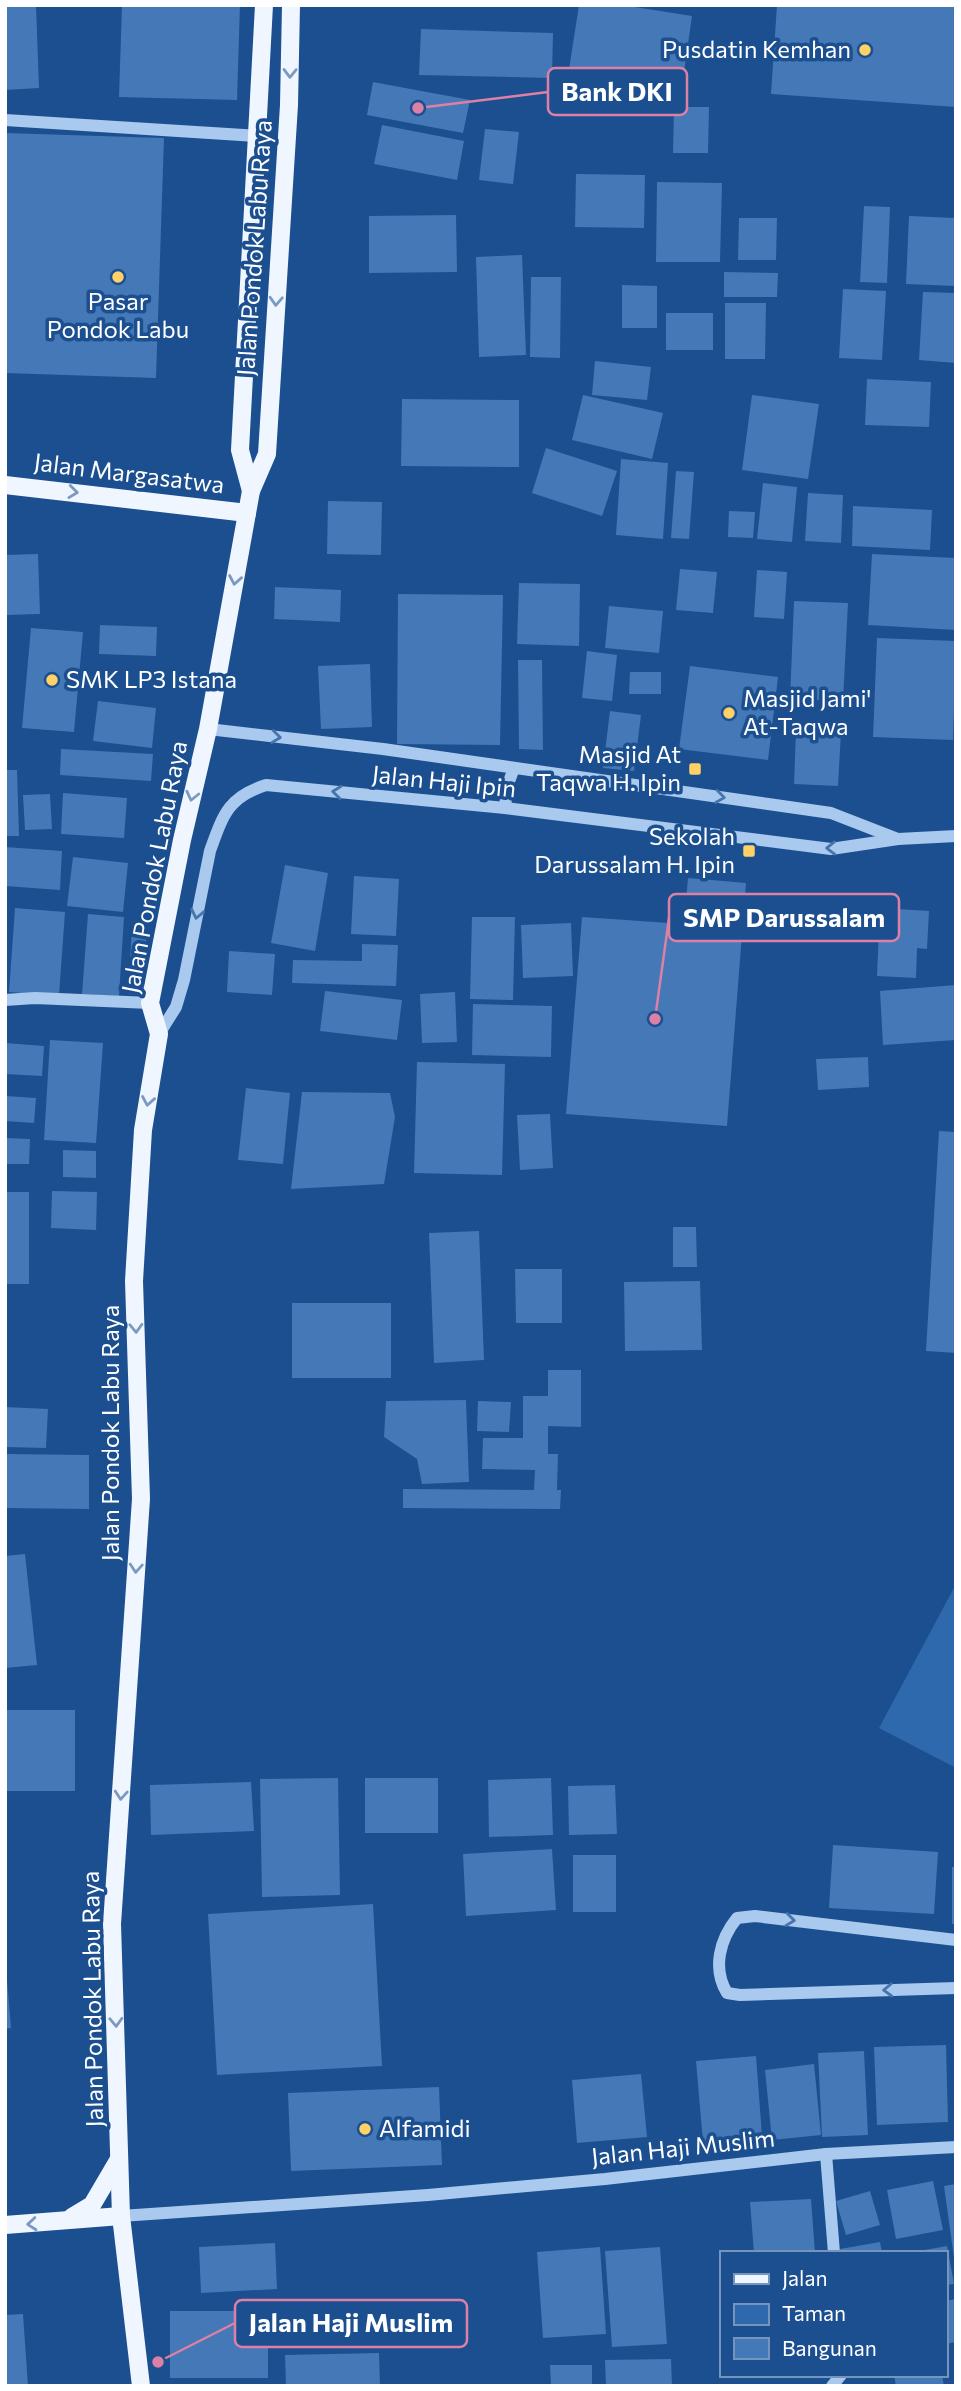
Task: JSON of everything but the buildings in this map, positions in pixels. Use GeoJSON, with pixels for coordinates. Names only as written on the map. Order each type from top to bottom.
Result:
{"type":"FeatureCollection","features":[{"type":"Feature","properties":{"kind":"main road","name":"Jalan Pondok Labu Raya"},"geometry":{"type":"LineString","coordinates":[[251,491],[240,450],[264,5]]}},
{"type":"Feature","properties":{"kind":"main road","name":"Jalan Pondok Labu Raya"},"geometry":{"type":"LineString","coordinates":[[141,2386],[121,2216],[112,1924],[141,1499],[134,1281],[143,1130],[159,1034],[150,1003],[182,840],[208,729],[251,491],[267,454],[289,105],[291,5]]}},
{"type":"Feature","properties":{"kind":"main road"},"geometry":{"type":"LineString","coordinates":[[260,102],[289,105]]}},
{"type":"Feature","properties":{"kind":"main road"},"geometry":{"type":"LineString","coordinates":[[243,395],[271,397]]}},
{"type":"Feature","properties":{"kind":"main road","name":"Jalan Margasatwa"},"geometry":{"type":"LineString","coordinates":[[5,485],[247,513]]}},
{"type":"Feature","properties":{"kind":"main road"},"geometry":{"type":"LineString","coordinates":[[59,2221],[92,2205],[120,2158]]}},
{"type":"Feature","properties":{"kind":"main road"},"geometry":{"type":"LineString","coordinates":[[5,2225],[121,2216]]}},
{"type":"Feature","properties":{"kind":"street"},"geometry":{"type":"LineString","coordinates":[[5,120],[258,136]]}},
{"type":"Feature","properties":{"kind":"street","name":"Jalan Haji Ipin"},"geometry":{"type":"LineString","coordinates":[[208,729],[383,749],[831,813],[898,839]]}},
{"type":"Feature","properties":{"kind":"street"},"geometry":{"type":"LineString","coordinates":[[505,808],[513,768]]}},
{"type":"Feature","properties":{"kind":"street","name":"Jalan Haji Ipin"},"geometry":{"type":"LineString","coordinates":[[159,1034],[176,1007],[210,851],[219,826],[232,802],[253,789],[266,785],[505,808],[831,849],[898,839],[956,836]]}},
{"type":"Feature","properties":{"kind":"street"},"geometry":{"type":"LineString","coordinates":[[5,1000],[35,998],[150,1003]]}},
{"type":"Feature","properties":{"kind":"street"},"geometry":{"type":"LineString","coordinates":[[956,1940],[755,1916],[737,1918],[720,1948],[720,1982],[727,1993],[740,1994],[956,1988]]}},
{"type":"Feature","properties":{"kind":"street","name":"Jalan Haji Muslim"},"geometry":{"type":"LineString","coordinates":[[121,2216],[494,2189],[827,2154],[956,2147]]}},
{"type":"Feature","properties":{"kind":"street"},"geometry":{"type":"LineString","coordinates":[[827,2154],[834,2251]]}},
{"type":"Feature","properties":{"kind":"green space"},"geometry":{"type":"Polygon","coordinates":[[[956,1584],[956,1768],[879,1728],[956,1584]]]}},
{"type":"Feature","properties":{"kind":"place","name":"Pusdatin Kemhan"},"geometry":{"type":"Point","coordinates":[865,50]}},
{"type":"Feature","properties":{"kind":"place","name":"Bank DKI"},"geometry":{"type":"Point","coordinates":[418,108]}},
{"type":"Feature","properties":{"kind":"place","name":"Pasar Pondok Labu"},"geometry":{"type":"Point","coordinates":[118,277]}},
{"type":"Feature","properties":{"kind":"place","name":"SMK LP3 Istana"},"geometry":{"type":"Point","coordinates":[52,680]}},
{"type":"Feature","properties":{"kind":"place","name":"Masjid Jami' At-Taqwa"},"geometry":{"type":"Point","coordinates":[729,713]}},
{"type":"Feature","properties":{"kind":"place","name":"Masjid At Taqwa H. Ipin"},"geometry":{"type":"Point","coordinates":[695,769]}},
{"type":"Feature","properties":{"kind":"place","name":"Sekolah Darussalam H. Ipin"},"geometry":{"type":"Point","coordinates":[749,851]}},
{"type":"Feature","properties":{"kind":"place","name":"SMP Darussalam"},"geometry":{"type":"Point","coordinates":[655,1019]}},
{"type":"Feature","properties":{"kind":"place","name":"Alfamidi"},"geometry":{"type":"Point","coordinates":[365,2129]}},
{"type":"Feature","properties":{"kind":"place","name":"Jalan Haji Muslim"},"geometry":{"type":"Point","coordinates":[158,2362]}}]}
